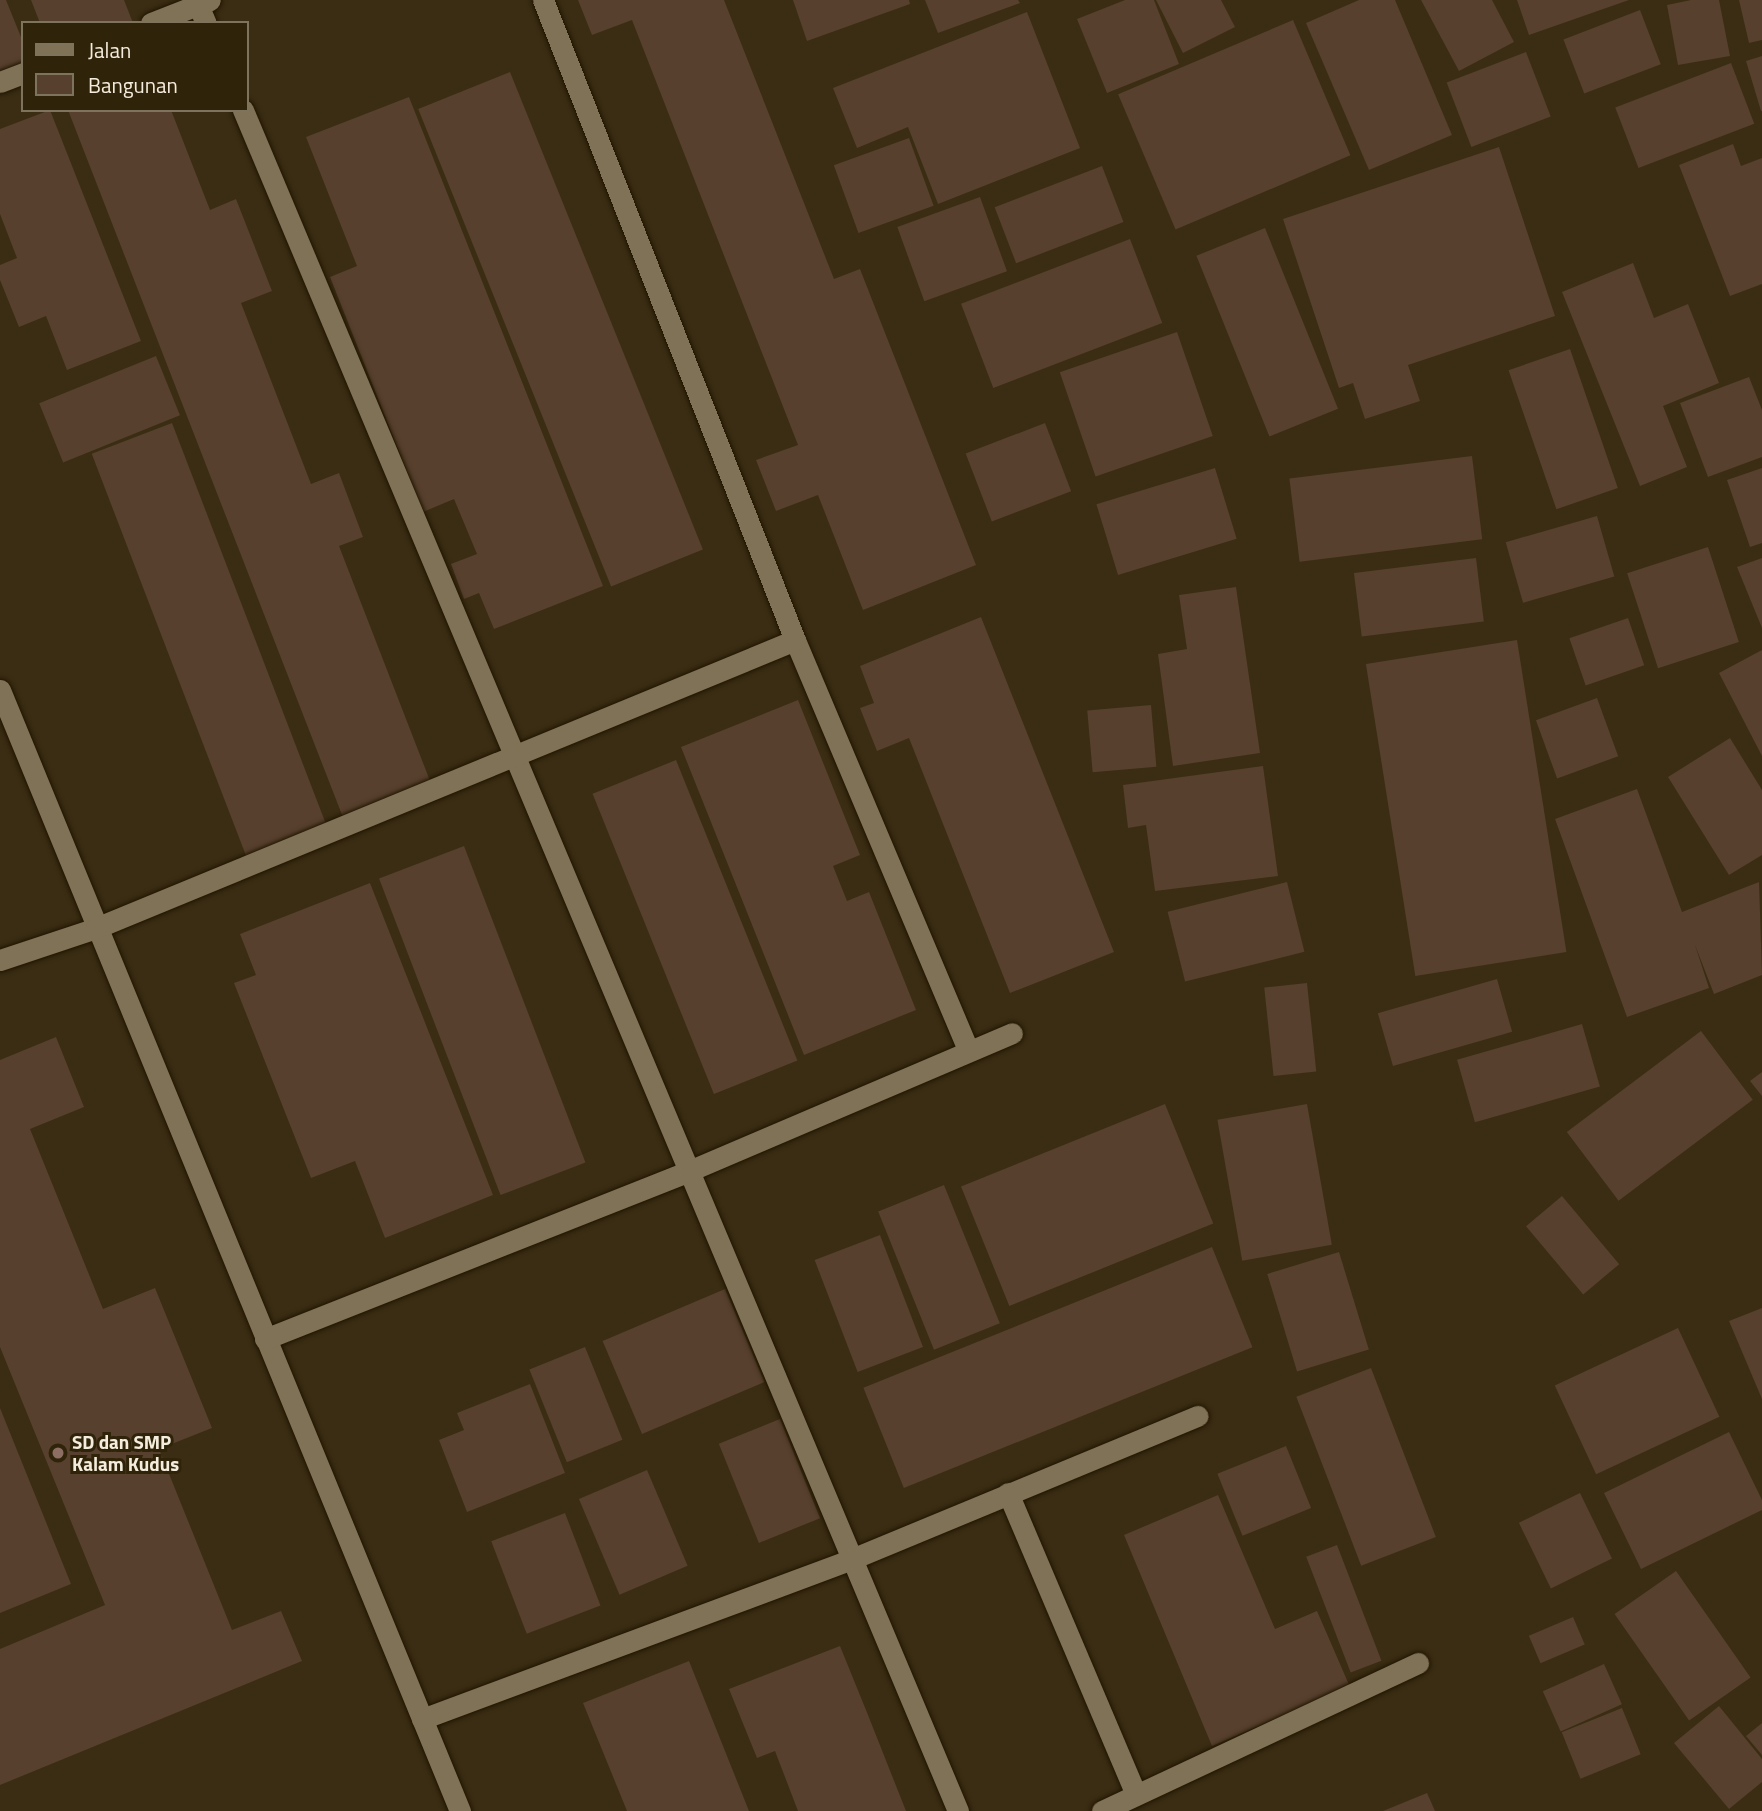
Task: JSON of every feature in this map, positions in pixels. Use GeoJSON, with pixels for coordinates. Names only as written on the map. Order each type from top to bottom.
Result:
{"type":"FeatureCollection","features":[{"type":"Feature","properties":{"kind":"street"},"geometry":{"type":"LineString","coordinates":[[543,0],[795,640],[969,1051]]}},
{"type":"Feature","properties":{"kind":"street"},"geometry":{"type":"LineString","coordinates":[[158,21],[203,7]]}},
{"type":"Feature","properties":{"kind":"street"},"geometry":{"type":"LineString","coordinates":[[0,82],[21,74]]}},
{"type":"Feature","properties":{"kind":"street"},"geometry":{"type":"LineString","coordinates":[[244,112],[958,1811]]}},
{"type":"Feature","properties":{"kind":"street"},"geometry":{"type":"LineString","coordinates":[[0,960],[96,928],[795,640]]}},
{"type":"Feature","properties":{"kind":"street"},"geometry":{"type":"LineString","coordinates":[[0,690],[460,1811]]}},
{"type":"Feature","properties":{"kind":"street"},"geometry":{"type":"LineString","coordinates":[[265,1339],[689,1171],[1012,1032]]}},
{"type":"Feature","properties":{"kind":"street"},"geometry":{"type":"LineString","coordinates":[[422,1719],[852,1559],[1198,1416]]}},
{"type":"Feature","properties":{"kind":"street"},"geometry":{"type":"LineString","coordinates":[[1008,1493],[1136,1794]]}},
{"type":"Feature","properties":{"kind":"street"},"geometry":{"type":"LineString","coordinates":[[1102,1811],[1418,1662]]}},
{"type":"Feature","properties":{"kind":"building"},"geometry":{"type":"Polygon","coordinates":[[[0,0],[6,0],[21,37],[21,71],[0,79],[0,0]]]}},
{"type":"Feature","properties":{"kind":"building"},"geometry":{"type":"Polygon","coordinates":[[[31,0],[124,0],[132,21],[39,21],[31,0]]]}},
{"type":"Feature","properties":{"kind":"building"},"geometry":{"type":"Polygon","coordinates":[[[578,0],[724,0],[834,279],[860,269],[976,565],[863,610],[818,495],[776,511],[756,460],[798,445],[632,20],[592,35],[578,0]]]}},
{"type":"Feature","properties":{"kind":"building"},"geometry":{"type":"Polygon","coordinates":[[[793,0],[909,0],[910,4],[807,41],[793,0]]]}},
{"type":"Feature","properties":{"kind":"building"},"geometry":{"type":"Polygon","coordinates":[[[925,0],[1018,0],[1020,3],[938,33],[925,0]]]}},
{"type":"Feature","properties":{"kind":"building"},"geometry":{"type":"Polygon","coordinates":[[[1125,0],[1154,0],[1179,64],[1107,93],[1077,19],[1125,0]]]}},
{"type":"Feature","properties":{"kind":"building"},"geometry":{"type":"Polygon","coordinates":[[[1156,0],[1221,0],[1235,27],[1183,53],[1156,0]]]}},
{"type":"Feature","properties":{"kind":"building"},"geometry":{"type":"Polygon","coordinates":[[[1359,0],[1395,0],[1452,135],[1369,170],[1306,23],[1359,0]]]}},
{"type":"Feature","properties":{"kind":"building"},"geometry":{"type":"Polygon","coordinates":[[[1421,0],[1492,0],[1514,42],[1459,71],[1421,0]]]}},
{"type":"Feature","properties":{"kind":"building"},"geometry":{"type":"Polygon","coordinates":[[[1517,0],[1629,0],[1529,35],[1517,0]]]}},
{"type":"Feature","properties":{"kind":"building"},"geometry":{"type":"Polygon","coordinates":[[[1691,0],[1719,0],[1730,56],[1678,65],[1667,5],[1691,0]]]}},
{"type":"Feature","properties":{"kind":"building"},"geometry":{"type":"Polygon","coordinates":[[[1739,0],[1762,0],[1762,40],[1749,43],[1739,0]]]}},
{"type":"Feature","properties":{"kind":"building"},"geometry":{"type":"Polygon","coordinates":[[[1640,10],[1661,64],[1584,94],[1563,39],[1640,10]]]}},
{"type":"Feature","properties":{"kind":"building"},"geometry":{"type":"Polygon","coordinates":[[[1027,12],[1080,148],[938,204],[908,127],[857,148],[833,88],[1027,12]]]}},
{"type":"Feature","properties":{"kind":"building"},"geometry":{"type":"Polygon","coordinates":[[[1293,20],[1350,155],[1176,230],[1118,94],[1293,20]]]}},
{"type":"Feature","properties":{"kind":"building"},"geometry":{"type":"Polygon","coordinates":[[[1526,52],[1551,116],[1471,147],[1447,82],[1526,52]]]}},
{"type":"Feature","properties":{"kind":"building"},"geometry":{"type":"Polygon","coordinates":[[[1762,56],[1762,111],[1761,111],[1746,61],[1762,56]]]}},
{"type":"Feature","properties":{"kind":"building"},"geometry":{"type":"Polygon","coordinates":[[[1731,63],[1754,124],[1639,168],[1615,107],[1731,63]]]}},
{"type":"Feature","properties":{"kind":"building"},"geometry":{"type":"Polygon","coordinates":[[[510,72],[703,549],[611,587],[418,109],[510,72]]]}},
{"type":"Feature","properties":{"kind":"building"},"geometry":{"type":"Polygon","coordinates":[[[409,97],[603,586],[494,629],[479,593],[464,599],[451,564],[477,554],[454,499],[423,512],[330,277],[357,266],[306,137],[409,97]]]}},
{"type":"Feature","properties":{"kind":"building"},"geometry":{"type":"Polygon","coordinates":[[[51,112],[141,341],[67,370],[46,316],[19,327],[0,280],[0,265],[17,258],[0,214],[0,129],[51,112]]]}},
{"type":"Feature","properties":{"kind":"building"},"geometry":{"type":"Polygon","coordinates":[[[69,112],[172,112],[210,210],[236,199],[272,291],[241,303],[311,484],[339,473],[363,537],[339,546],[432,786],[344,820],[69,112]]]}},
{"type":"Feature","properties":{"kind":"building"},"geometry":{"type":"Polygon","coordinates":[[[909,138],[934,206],[858,233],[834,165],[909,138]]]}},
{"type":"Feature","properties":{"kind":"building"},"geometry":{"type":"Polygon","coordinates":[[[1733,144],[1741,166],[1762,158],[1762,284],[1730,296],[1679,165],[1733,144]]]}},
{"type":"Feature","properties":{"kind":"building"},"geometry":{"type":"Polygon","coordinates":[[[1499,147],[1555,316],[1408,365],[1420,401],[1365,419],[1353,383],[1339,388],[1283,219],[1499,147]]]}},
{"type":"Feature","properties":{"kind":"building"},"geometry":{"type":"Polygon","coordinates":[[[1102,166],[1124,222],[1016,263],[995,207],[1102,166]]]}},
{"type":"Feature","properties":{"kind":"building"},"geometry":{"type":"Polygon","coordinates":[[[980,197],[1007,271],[924,301],[897,227],[980,197]]]}},
{"type":"Feature","properties":{"kind":"building"},"geometry":{"type":"Polygon","coordinates":[[[1265,228],[1338,409],[1269,437],[1196,256],[1265,228]]]}},
{"type":"Feature","properties":{"kind":"building"},"geometry":{"type":"Polygon","coordinates":[[[1130,239],[1162,323],[993,388],[961,304],[1130,239]]]}},
{"type":"Feature","properties":{"kind":"building"},"geometry":{"type":"Polygon","coordinates":[[[1633,263],[1654,318],[1688,304],[1719,383],[1663,406],[1687,467],[1640,486],[1562,292],[1633,263]]]}},
{"type":"Feature","properties":{"kind":"building"},"geometry":{"type":"Polygon","coordinates":[[[1177,332],[1213,436],[1096,476],[1060,372],[1177,332]]]}},
{"type":"Feature","properties":{"kind":"building"},"geometry":{"type":"Polygon","coordinates":[[[1570,349],[1618,488],[1556,509],[1509,370],[1570,349]]]}},
{"type":"Feature","properties":{"kind":"building"},"geometry":{"type":"Polygon","coordinates":[[[156,356],[180,415],[63,463],[39,403],[156,356]]]}},
{"type":"Feature","properties":{"kind":"building"},"geometry":{"type":"Polygon","coordinates":[[[1749,377],[1762,410],[1762,457],[1708,477],[1680,403],[1749,377]]]}},
{"type":"Feature","properties":{"kind":"building"},"geometry":{"type":"Polygon","coordinates":[[[172,423],[328,830],[248,861],[92,454],[172,423]]]}},
{"type":"Feature","properties":{"kind":"building"},"geometry":{"type":"Polygon","coordinates":[[[1045,423],[1071,491],[992,522],[966,453],[1045,423]]]}},
{"type":"Feature","properties":{"kind":"building"},"geometry":{"type":"Polygon","coordinates":[[[1472,456],[1482,539],[1300,562],[1289,478],[1472,456]]]}},
{"type":"Feature","properties":{"kind":"building"},"geometry":{"type":"Polygon","coordinates":[[[1215,468],[1237,539],[1118,575],[1096,504],[1215,468]]]}},
{"type":"Feature","properties":{"kind":"building"},"geometry":{"type":"Polygon","coordinates":[[[1762,468],[1762,543],[1750,547],[1727,480],[1762,468]]]}},
{"type":"Feature","properties":{"kind":"building"},"geometry":{"type":"Polygon","coordinates":[[[1597,516],[1614,577],[1523,603],[1506,542],[1597,516]]]}},
{"type":"Feature","properties":{"kind":"building"},"geometry":{"type":"Polygon","coordinates":[[[1708,547],[1739,642],[1658,668],[1627,573],[1708,547]]]}},
{"type":"Feature","properties":{"kind":"building"},"geometry":{"type":"Polygon","coordinates":[[[1476,558],[1484,622],[1362,637],[1354,573],[1476,558]]]}},
{"type":"Feature","properties":{"kind":"building"},"geometry":{"type":"Polygon","coordinates":[[[1762,558],[1762,628],[1737,567],[1762,558]]]}},
{"type":"Feature","properties":{"kind":"building"},"geometry":{"type":"Polygon","coordinates":[[[1236,587],[1260,753],[1173,766],[1158,654],[1187,649],[1179,595],[1236,587]]]}},
{"type":"Feature","properties":{"kind":"building"},"geometry":{"type":"Polygon","coordinates":[[[981,617],[1114,952],[1010,993],[909,738],[877,751],[860,708],[874,703],[860,666],[981,617]]]}},
{"type":"Feature","properties":{"kind":"building"},"geometry":{"type":"Polygon","coordinates":[[[1628,618],[1644,665],[1586,685],[1569,638],[1628,618]]]}},
{"type":"Feature","properties":{"kind":"building"},"geometry":{"type":"Polygon","coordinates":[[[1517,640],[1566,952],[1415,976],[1366,664],[1517,640]]]}},
{"type":"Feature","properties":{"kind":"building"},"geometry":{"type":"Polygon","coordinates":[[[1762,650],[1762,756],[1719,673],[1762,650]]]}},
{"type":"Feature","properties":{"kind":"building"},"geometry":{"type":"Polygon","coordinates":[[[1597,698],[1618,756],[1557,778],[1536,720],[1597,698]]]}},
{"type":"Feature","properties":{"kind":"building"},"geometry":{"type":"Polygon","coordinates":[[[798,700],[860,855],[833,866],[847,901],[869,892],[916,1010],[804,1055],[681,747],[798,700]]]}},
{"type":"Feature","properties":{"kind":"building"},"geometry":{"type":"Polygon","coordinates":[[[1151,705],[1156,767],[1093,772],[1087,711],[1151,705]]]}},
{"type":"Feature","properties":{"kind":"building"},"geometry":{"type":"Polygon","coordinates":[[[1730,738],[1762,790],[1762,855],[1729,875],[1668,777],[1730,738]]]}},
{"type":"Feature","properties":{"kind":"building"},"geometry":{"type":"Polygon","coordinates":[[[676,760],[797,1060],[714,1094],[593,794],[676,760]]]}},
{"type":"Feature","properties":{"kind":"building"},"geometry":{"type":"Polygon","coordinates":[[[1263,766],[1278,876],[1155,891],[1146,825],[1128,828],[1123,785],[1263,766]]]}},
{"type":"Feature","properties":{"kind":"building"},"geometry":{"type":"Polygon","coordinates":[[[1637,789],[1682,912],[1759,882],[1762,975],[1714,994],[1695,945],[1709,988],[1627,1017],[1555,819],[1637,789]]]}},
{"type":"Feature","properties":{"kind":"building"},"geometry":{"type":"Polygon","coordinates":[[[464,846],[585,1162],[501,1195],[379,879],[464,846]]]}},
{"type":"Feature","properties":{"kind":"building"},"geometry":{"type":"Polygon","coordinates":[[[1287,882],[1304,952],[1185,982],[1168,912],[1287,882]]]}},
{"type":"Feature","properties":{"kind":"building"},"geometry":{"type":"Polygon","coordinates":[[[370,883],[493,1195],[385,1238],[355,1161],[311,1178],[234,983],[256,975],[240,934],[370,883]]]}},
{"type":"Feature","properties":{"kind":"building"},"geometry":{"type":"Polygon","coordinates":[[[1497,979],[1512,1032],[1393,1066],[1378,1013],[1497,979]]]}},
{"type":"Feature","properties":{"kind":"building"},"geometry":{"type":"Polygon","coordinates":[[[1307,983],[1316,1072],[1274,1076],[1264,987],[1307,983]]]}},
{"type":"Feature","properties":{"kind":"building"},"geometry":{"type":"Polygon","coordinates":[[[1582,1024],[1600,1086],[1475,1122],[1457,1060],[1582,1024]]]}},
{"type":"Feature","properties":{"kind":"building"},"geometry":{"type":"Polygon","coordinates":[[[1701,1031],[1753,1100],[1619,1201],[1567,1132],[1701,1031]]]}},
{"type":"Feature","properties":{"kind":"building"},"geometry":{"type":"Polygon","coordinates":[[[56,1037],[84,1107],[30,1129],[103,1309],[155,1288],[212,1428],[159,1449],[232,1630],[281,1611],[302,1661],[0,1785],[0,1649],[105,1605],[0,1347],[0,1060],[56,1037]]]}},
{"type":"Feature","properties":{"kind":"building"},"geometry":{"type":"Polygon","coordinates":[[[1762,1072],[1762,1096],[1750,1081],[1762,1072]]]}},
{"type":"Feature","properties":{"kind":"building"},"geometry":{"type":"Polygon","coordinates":[[[1165,1104],[1213,1224],[1009,1306],[961,1186],[1165,1104]]]}},
{"type":"Feature","properties":{"kind":"building"},"geometry":{"type":"Polygon","coordinates":[[[1307,1104],[1332,1245],[1242,1261],[1217,1120],[1307,1104]]]}},
{"type":"Feature","properties":{"kind":"building"},"geometry":{"type":"Polygon","coordinates":[[[944,1185],[1000,1323],[934,1350],[878,1212],[944,1185]]]}},
{"type":"Feature","properties":{"kind":"building"},"geometry":{"type":"Polygon","coordinates":[[[1562,1196],[1619,1264],[1583,1294],[1526,1226],[1562,1196]]]}},
{"type":"Feature","properties":{"kind":"building"},"geometry":{"type":"Polygon","coordinates":[[[880,1235],[923,1347],[858,1372],[815,1260],[880,1235]]]}},
{"type":"Feature","properties":{"kind":"building"},"geometry":{"type":"Polygon","coordinates":[[[1212,1247],[1252,1347],[904,1488],[863,1388],[1212,1247]]]}},
{"type":"Feature","properties":{"kind":"building"},"geometry":{"type":"Polygon","coordinates":[[[1339,1252],[1369,1350],[1297,1371],[1267,1274],[1339,1252]]]}},
{"type":"Feature","properties":{"kind":"building"},"geometry":{"type":"Polygon","coordinates":[[[725,1289],[764,1382],[642,1434],[603,1341],[725,1289]]]}},
{"type":"Feature","properties":{"kind":"building"},"geometry":{"type":"Polygon","coordinates":[[[1762,1308],[1762,1399],[1729,1321],[1762,1308]]]}},
{"type":"Feature","properties":{"kind":"building"},"geometry":{"type":"Polygon","coordinates":[[[1678,1328],[1719,1417],[1596,1474],[1555,1385],[1678,1328]]]}},
{"type":"Feature","properties":{"kind":"building"},"geometry":{"type":"Polygon","coordinates":[[[585,1347],[622,1440],[567,1462],[529,1369],[585,1347]]]}},
{"type":"Feature","properties":{"kind":"building"},"geometry":{"type":"Polygon","coordinates":[[[1371,1368],[1436,1537],[1361,1566],[1296,1397],[1371,1368]]]}},
{"type":"Feature","properties":{"kind":"building"},"geometry":{"type":"Polygon","coordinates":[[[530,1384],[565,1473],[467,1512],[439,1440],[464,1430],[457,1413],[530,1384]]]}},
{"type":"Feature","properties":{"kind":"building"},"geometry":{"type":"Polygon","coordinates":[[[0,1408],[71,1584],[0,1613],[0,1408]]]}},
{"type":"Feature","properties":{"kind":"building"},"geometry":{"type":"Polygon","coordinates":[[[780,1419],[820,1518],[759,1543],[719,1444],[780,1419]]]}},
{"type":"Feature","properties":{"kind":"building"},"geometry":{"type":"Polygon","coordinates":[[[1729,1432],[1762,1500],[1762,1510],[1641,1569],[1604,1493],[1729,1432]]]}},
{"type":"Feature","properties":{"kind":"building"},"geometry":{"type":"Polygon","coordinates":[[[1286,1446],[1311,1508],[1242,1536],[1217,1474],[1286,1446]]]}},
{"type":"Feature","properties":{"kind":"building"},"geometry":{"type":"Polygon","coordinates":[[[647,1470],[688,1566],[620,1595],[579,1499],[647,1470]]]}},
{"type":"Feature","properties":{"kind":"building"},"geometry":{"type":"Polygon","coordinates":[[[1580,1493],[1612,1559],[1551,1588],[1519,1523],[1580,1493]]]}},
{"type":"Feature","properties":{"kind":"building"},"geometry":{"type":"Polygon","coordinates":[[[1218,1495],[1275,1629],[1317,1611],[1350,1687],[1212,1746],[1124,1535],[1218,1495]]]}},
{"type":"Feature","properties":{"kind":"building"},"geometry":{"type":"Polygon","coordinates":[[[565,1513],[600,1605],[527,1634],[491,1541],[565,1513]]]}},
{"type":"Feature","properties":{"kind":"building"},"geometry":{"type":"Polygon","coordinates":[[[1337,1545],[1381,1661],[1351,1673],[1306,1557],[1337,1545]]]}},
{"type":"Feature","properties":{"kind":"building"},"geometry":{"type":"Polygon","coordinates":[[[1676,1571],[1751,1677],[1689,1721],[1615,1614],[1676,1571]]]}},
{"type":"Feature","properties":{"kind":"building"},"geometry":{"type":"Polygon","coordinates":[[[1573,1617],[1585,1645],[1541,1663],[1529,1636],[1573,1617]]]}},
{"type":"Feature","properties":{"kind":"building"},"geometry":{"type":"Polygon","coordinates":[[[840,1646],[906,1811],[798,1811],[775,1751],[757,1758],[729,1689],[840,1646]]]}},
{"type":"Feature","properties":{"kind":"building"},"geometry":{"type":"Polygon","coordinates":[[[689,1661],[749,1811],[627,1811],[583,1703],[689,1661]]]}},
{"type":"Feature","properties":{"kind":"building"},"geometry":{"type":"Polygon","coordinates":[[[1604,1664],[1622,1704],[1561,1731],[1543,1691],[1604,1664]]]}},
{"type":"Feature","properties":{"kind":"building"},"geometry":{"type":"Polygon","coordinates":[[[1719,1706],[1762,1759],[1762,1782],[1729,1809],[1674,1743],[1719,1706]]]}},
{"type":"Feature","properties":{"kind":"building"},"geometry":{"type":"Polygon","coordinates":[[[1622,1708],[1641,1754],[1580,1779],[1562,1732],[1622,1708]]]}},
{"type":"Feature","properties":{"kind":"building"},"geometry":{"type":"Polygon","coordinates":[[[1762,1723],[1762,1755],[1746,1736],[1762,1723]]]}},
{"type":"Feature","properties":{"kind":"building"},"geometry":{"type":"Polygon","coordinates":[[[1427,1793],[1435,1811],[1383,1811],[1427,1793]]]}},
{"type":"Feature","properties":{"kind":"place","name":"SD dan SMP Kalam Kudus"},"geometry":{"type":"Point","coordinates":[58,1453]}}]}
